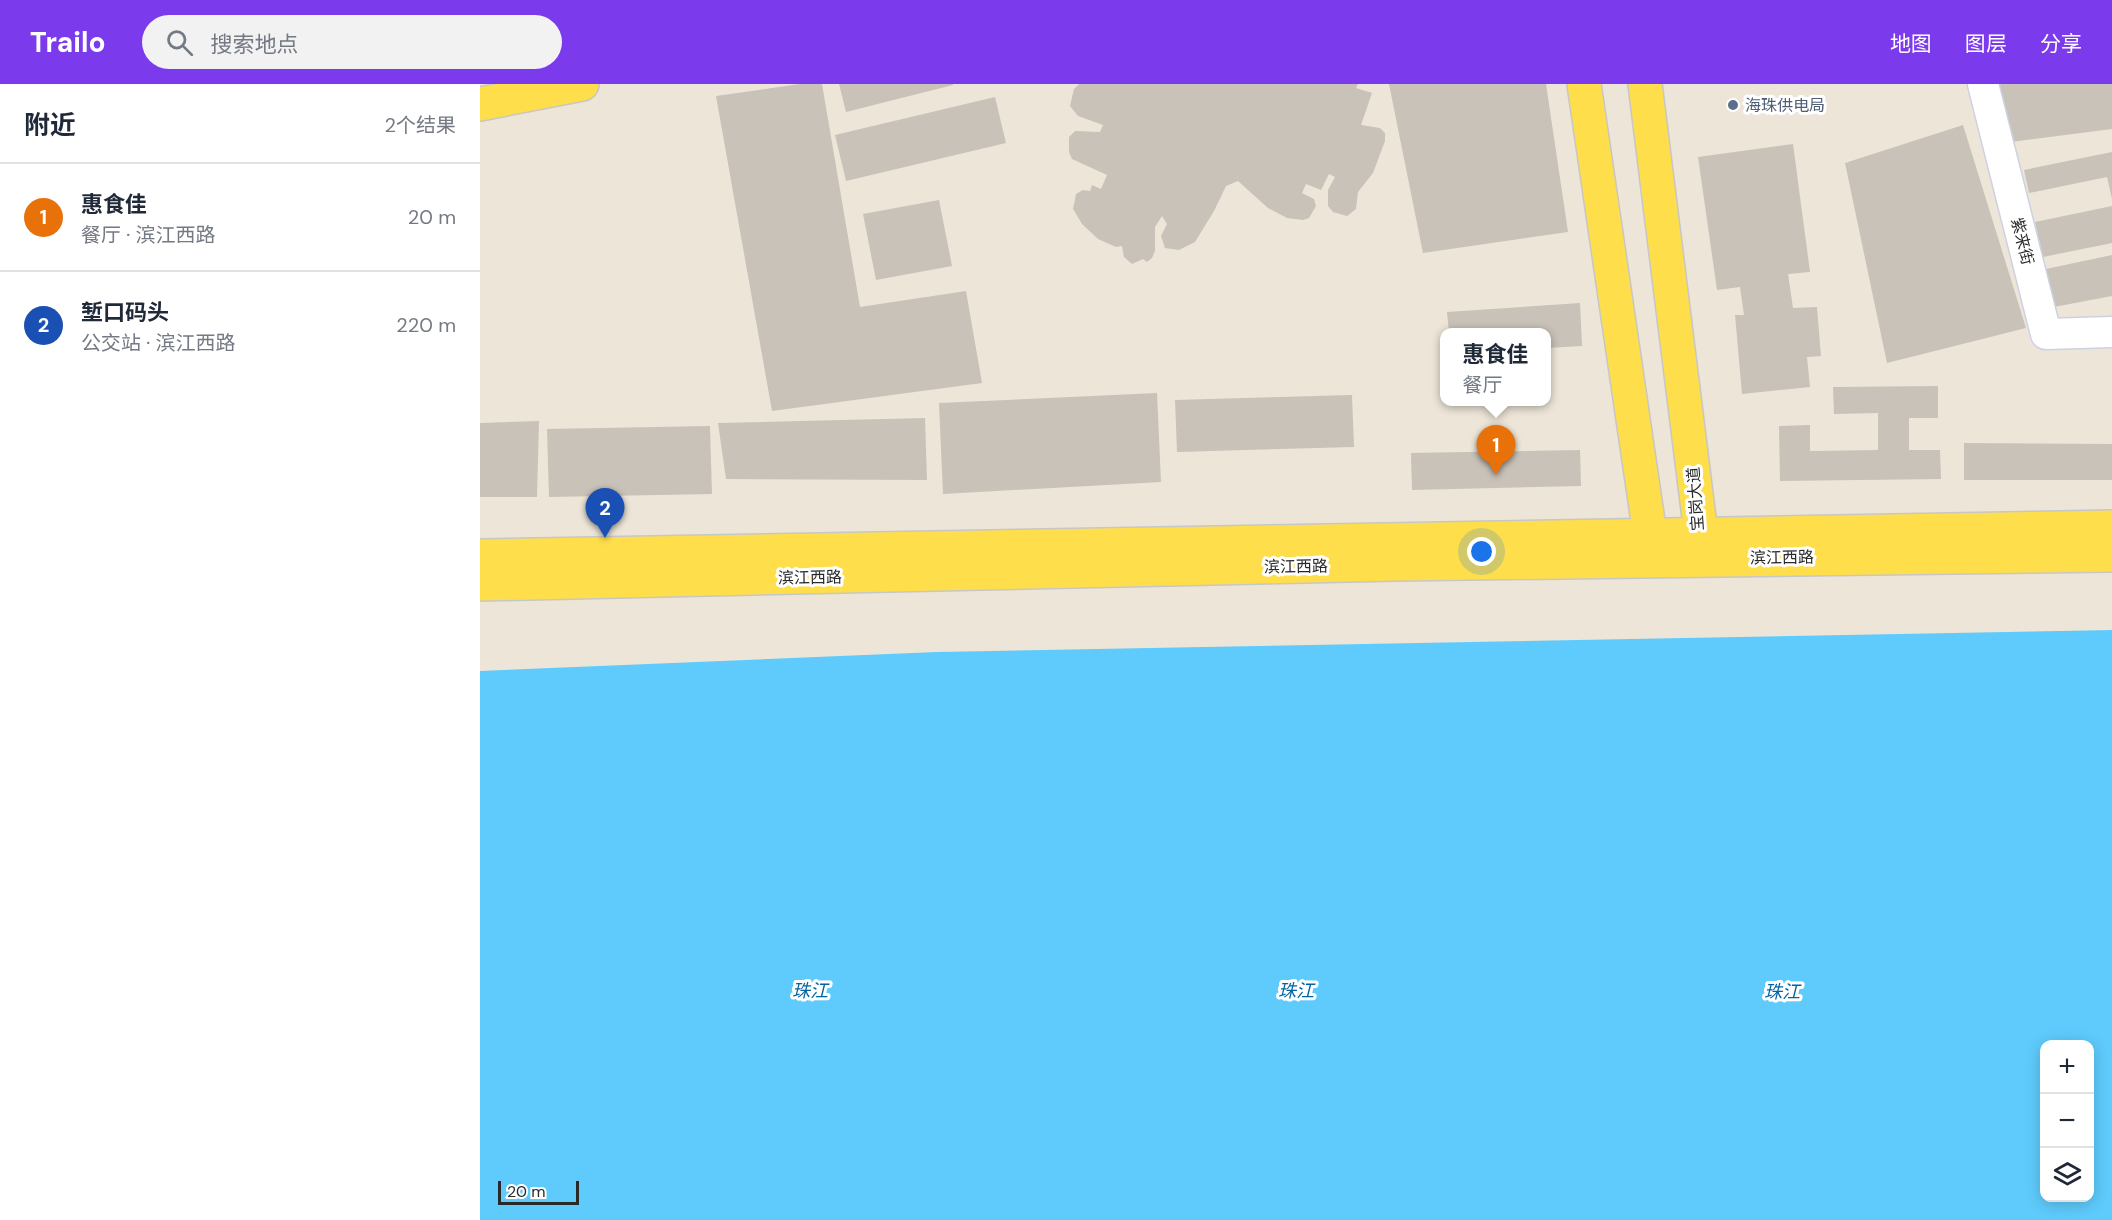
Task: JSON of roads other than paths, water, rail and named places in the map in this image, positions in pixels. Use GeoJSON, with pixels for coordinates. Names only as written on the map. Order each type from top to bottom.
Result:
{"type":"FeatureCollection","features":[{"type":"Feature","properties":{"kind":"main road"},"geometry":{"type":"LineString","coordinates":[[484,103],[582,84]]}},
{"type":"Feature","properties":{"kind":"main road"},"geometry":{"type":"LineString","coordinates":[[1584,84],[1650,535],[1680,560]]}},
{"type":"Feature","properties":{"kind":"main road","name":"宝岗大道"},"geometry":{"type":"LineString","coordinates":[[1645,84],[1701,534],[1680,560]]}},
{"type":"Feature","properties":{"kind":"main road","name":"滨江西路"},"geometry":{"type":"LineString","coordinates":[[480,556],[2112,527]]}},
{"type":"Feature","properties":{"kind":"main road","name":"滨江西路"},"geometry":{"type":"LineString","coordinates":[[480,584],[1680,560],[2112,555]]}},
{"type":"Feature","properties":{"kind":"lane","name":"紫来街"},"geometry":{"type":"LineString","coordinates":[[1983,84],[2046,334],[2112,332]]}},
{"type":"Feature","properties":{"kind":"water","name":"珠江"},"geometry":{"type":"Polygon","coordinates":[[[2112,630],[2112,1220],[480,1220],[480,671],[937,652],[2112,630]]]}},
{"type":"Feature","properties":{"kind":"place","name":"海珠供电局"},"geometry":{"type":"Point","coordinates":[1733,105]}},
{"type":"Feature","properties":{"kind":"place","name":"惠食佳"},"geometry":{"type":"Point","coordinates":[1496,475]}},
{"type":"Feature","properties":{"kind":"place","name":"堑口码头"},"geometry":{"type":"Point","coordinates":[605,538]}}]}
